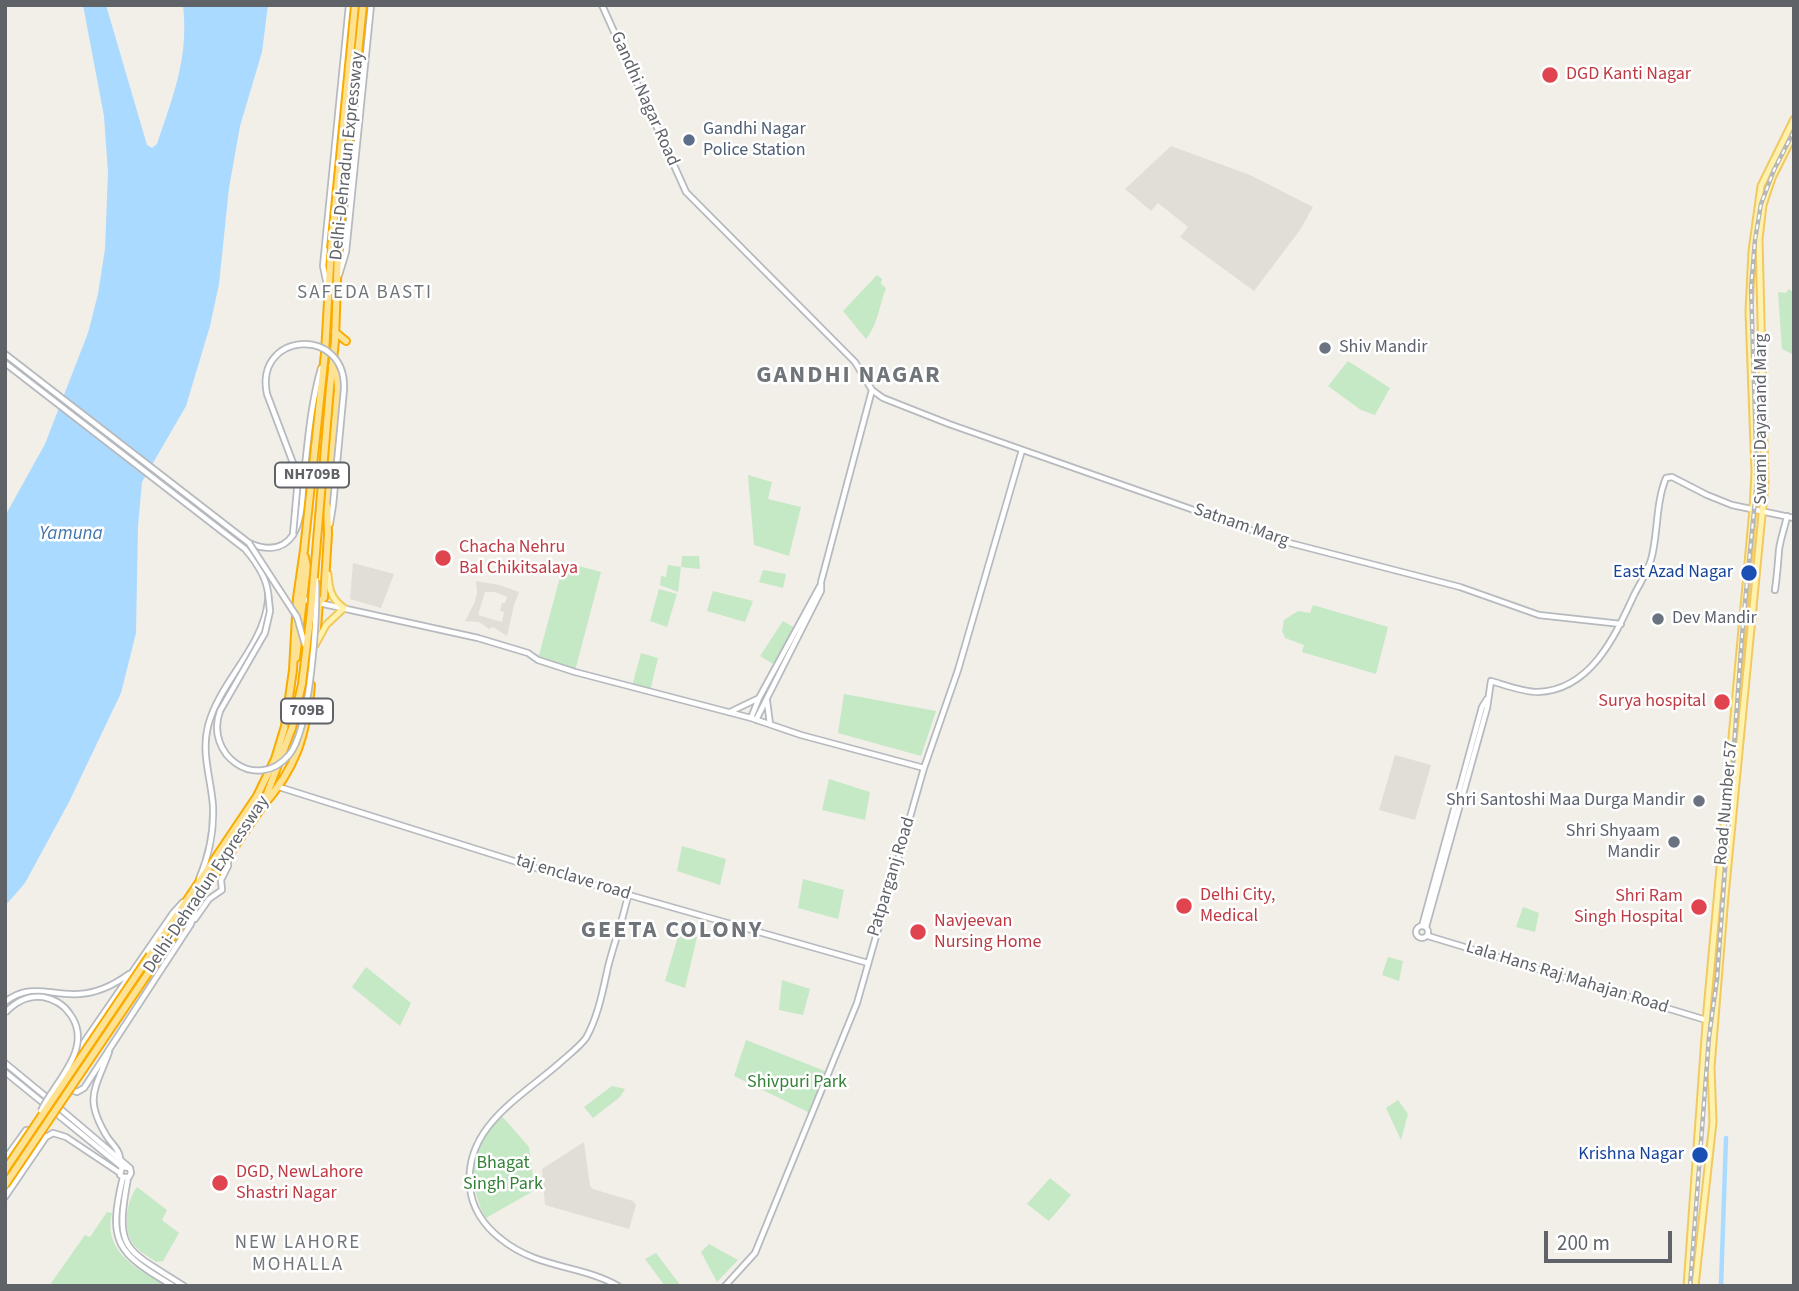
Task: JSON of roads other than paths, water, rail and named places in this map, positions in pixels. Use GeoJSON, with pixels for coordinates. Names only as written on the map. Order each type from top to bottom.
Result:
{"type":"FeatureCollection","features":[{"type":"Feature","properties":{"kind":"highway","name":"Delhi-Dehradun Expressway"},"geometry":{"type":"LineString","coordinates":[[5,1185],[188,922],[196,903],[262,807],[292,728],[306,650],[335,332],[335,249],[355,5]]}},
{"type":"Feature","properties":{"kind":"highway","name":"Delhi-Dehradun Expressway"},"geometry":{"type":"LineString","coordinates":[[5,1170],[257,796],[275,759],[285,726],[293,670],[325,354],[327,290],[335,249],[363,5]]}},
{"type":"Feature","properties":{"kind":"highway"},"geometry":{"type":"LineString","coordinates":[[335,332],[346,341]]}},
{"type":"Feature","properties":{"kind":"highway","name":"709B"},"geometry":{"type":"LineString","coordinates":[[262,807],[279,787],[295,759],[310,693],[319,602],[324,598],[327,560],[327,503],[338,386],[332,366]]}},
{"type":"Feature","properties":{"kind":"main road","name":"Road Number 57"},"geometry":{"type":"LineString","coordinates":[[1687,1286],[1707,1020],[1753,509],[1755,472],[1749,312],[1752,251],[1761,186],[1794,119]]}},
{"type":"Feature","properties":{"kind":"main road","name":"Swami Dayanand Marg"},"geometry":{"type":"LineString","coordinates":[[1744,719],[1765,484],[1759,239],[1763,205],[1794,134]]}},
{"type":"Feature","properties":{"kind":"main road"},"geometry":{"type":"LineString","coordinates":[[315,645],[326,625],[344,608],[334,600],[331,593],[327,560]]}},
{"type":"Feature","properties":{"kind":"main road","name":"Road Number 57"},"geometry":{"type":"LineString","coordinates":[[1695,1286],[1713,1122],[1711,1067],[1725,896],[1744,719]]}},
{"type":"Feature","properties":{"kind":"street"},"geometry":{"type":"LineString","coordinates":[[327,290],[323,266],[349,5]]}},
{"type":"Feature","properties":{"kind":"street"},"geometry":{"type":"LineString","coordinates":[[337,280],[346,252],[371,5]]}},
{"type":"Feature","properties":{"kind":"street","name":"Gandhi Nagar Road"},"geometry":{"type":"LineString","coordinates":[[602,5],[686,192],[855,362],[872,390]]}},
{"type":"Feature","properties":{"kind":"street"},"geometry":{"type":"LineString","coordinates":[[343,54],[366,56]]}},
{"type":"Feature","properties":{"kind":"street"},"geometry":{"type":"LineString","coordinates":[[293,534],[296,471],[267,394],[266,384],[273,360],[284,350],[298,344],[312,344],[325,350],[335,359],[343,376],[333,505],[328,534]]}},
{"type":"Feature","properties":{"kind":"street"},"geometry":{"type":"LineString","coordinates":[[5,354],[249,543],[263,548],[274,548],[285,543],[299,521],[316,386],[325,354]]}},
{"type":"Feature","properties":{"kind":"street"},"geometry":{"type":"LineString","coordinates":[[5,363],[245,549],[258,566],[268,592],[270,611],[265,633],[216,722],[218,741],[225,753],[240,766],[255,770],[270,768],[286,758],[294,748],[301,727],[313,637],[317,599],[315,555]]}},
{"type":"Feature","properties":{"kind":"street"},"geometry":{"type":"LineString","coordinates":[[754,719],[759,698],[821,585],[872,390]]}},
{"type":"Feature","properties":{"kind":"street","name":"Satnam Marg"},"geometry":{"type":"LineString","coordinates":[[872,390],[883,398],[949,424],[1282,541],[1460,587],[1539,615],[1621,624]]}},
{"type":"Feature","properties":{"kind":"street","name":"Patparganj Road"},"geometry":{"type":"LineString","coordinates":[[725,1286],[755,1253],[857,1003],[924,768],[958,670],[1022,450]]}},
{"type":"Feature","properties":{"kind":"street"},"geometry":{"type":"LineString","coordinates":[[1424,927],[1417,928],[1416,934],[1420,938],[1427,936],[1424,927],[1487,708],[1491,681],[1539,692],[1573,680],[1599,659],[1621,624],[1651,559],[1666,478],[1672,477],[1719,500],[1794,518]]}},
{"type":"Feature","properties":{"kind":"street"},"geometry":{"type":"LineString","coordinates":[[1775,590],[1779,548],[1784,537],[1787,516]]}},
{"type":"Feature","properties":{"kind":"street"},"geometry":{"type":"LineString","coordinates":[[249,543],[297,617],[306,650]]}},
{"type":"Feature","properties":{"kind":"street"},"geometry":{"type":"LineString","coordinates":[[754,719],[767,701],[776,677],[815,605],[821,585]]}},
{"type":"Feature","properties":{"kind":"street"},"geometry":{"type":"LineString","coordinates":[[228,857],[228,866],[220,880],[222,890],[205,903],[188,922],[83,1090],[69,1090],[65,1082],[71,1062],[173,913],[192,891],[204,867],[209,848],[213,805],[205,761],[207,729],[215,708],[262,624],[268,592]]}},
{"type":"Feature","properties":{"kind":"street"},"geometry":{"type":"LineString","coordinates":[[300,599],[418,624],[510,648],[575,672],[729,712],[801,735],[924,768]]}},
{"type":"Feature","properties":{"kind":"street"},"geometry":{"type":"LineString","coordinates":[[729,712],[759,698]]}},
{"type":"Feature","properties":{"kind":"street"},"geometry":{"type":"LineString","coordinates":[[767,701],[770,724]]}},
{"type":"Feature","properties":{"kind":"street","name":"taj enclave road"},"geometry":{"type":"LineString","coordinates":[[279,787],[628,895],[869,963]]}},
{"type":"Feature","properties":{"kind":"street"},"geometry":{"type":"LineString","coordinates":[[618,1286],[597,1277],[527,1257],[508,1244],[483,1221],[475,1208],[470,1195],[468,1175],[477,1145],[501,1110],[558,1065],[586,1036],[605,984],[628,895]]}},
{"type":"Feature","properties":{"kind":"street","name":"Lala Hans Raj Mahajan Road"},"geometry":{"type":"LineString","coordinates":[[1427,936],[1707,1020]]}},
{"type":"Feature","properties":{"kind":"street"},"geometry":{"type":"LineString","coordinates":[[5,1002],[36,989],[86,994],[119,981],[132,971]]}},
{"type":"Feature","properties":{"kind":"street"},"geometry":{"type":"LineString","coordinates":[[5,1013],[20,1001],[34,997],[44,998],[62,1005],[76,1025],[78,1039],[75,1053],[35,1126]]}},
{"type":"Feature","properties":{"kind":"street"},"geometry":{"type":"LineString","coordinates":[[113,1042],[92,1105],[95,1116],[118,1150],[120,1158]]}},
{"type":"Feature","properties":{"kind":"street"},"geometry":{"type":"LineString","coordinates":[[5,1063],[120,1158],[130,1168],[131,1174],[123,1174],[60,1134],[53,1133],[46,1137],[5,1197]]}},
{"type":"Feature","properties":{"kind":"street"},"geometry":{"type":"LineString","coordinates":[[5,1072],[40,1099],[123,1174]]}},
{"type":"Feature","properties":{"kind":"street"},"geometry":{"type":"LineString","coordinates":[[5,1159],[26,1130],[34,1130],[46,1137]]}},
{"type":"Feature","properties":{"kind":"street"},"geometry":{"type":"LineString","coordinates":[[130,1168],[123,1174],[115,1222],[119,1242],[128,1256],[141,1268],[173,1286]]}},
{"type":"Feature","properties":{"kind":"street"},"geometry":{"type":"LineString","coordinates":[[123,1174],[121,1227],[126,1243],[137,1256],[173,1276],[184,1286]]}},
{"type":"Feature","properties":{"kind":"water","name":"Yamuna"},"geometry":{"type":"Polygon","coordinates":[[[83,5],[106,5],[147,145],[152,148],[157,144],[169,109],[182,60],[183,5],[268,5],[262,52],[240,126],[229,188],[219,284],[210,326],[186,406],[142,482],[138,526],[136,633],[121,693],[69,802],[25,883],[5,906],[5,516],[45,444],[88,333],[105,249],[108,173],[104,116],[83,5]]]}},
{"type":"Feature","properties":{"kind":"waterway"},"geometry":{"type":"LineString","coordinates":[[1721,1286],[1726,1138]]}},
{"type":"Feature","properties":{"kind":"railway"},"geometry":{"type":"LineString","coordinates":[[1690,1286],[1709,1037],[1717,979],[1743,623],[1757,480],[1751,288],[1755,240],[1761,204],[1774,170],[1794,131]]}},
{"type":"Feature","properties":{"kind":"place","name":"DGD Kanti Nagar"},"geometry":{"type":"Point","coordinates":[1550,75]}},
{"type":"Feature","properties":{"kind":"place","name":"Gandhi Nagar Police Station"},"geometry":{"type":"Point","coordinates":[689,140]}},
{"type":"Feature","properties":{"kind":"place","name":"Shiv Mandir"},"geometry":{"type":"Point","coordinates":[1325,348]}},
{"type":"Feature","properties":{"kind":"place","name":"Chacha Nehru Bal Chikitsalaya"},"geometry":{"type":"Point","coordinates":[443,558]}},
{"type":"Feature","properties":{"kind":"place","name":"East Azad Nagar"},"geometry":{"type":"Point","coordinates":[1749,573]}},
{"type":"Feature","properties":{"kind":"place","name":"Dev Mandir"},"geometry":{"type":"Point","coordinates":[1658,619]}},
{"type":"Feature","properties":{"kind":"place","name":"Surya hospital"},"geometry":{"type":"Point","coordinates":[1722,702]}},
{"type":"Feature","properties":{"kind":"place","name":"Shri Santoshi Maa Durga Mandir"},"geometry":{"type":"Point","coordinates":[1699,801]}},
{"type":"Feature","properties":{"kind":"place","name":"Shri Shyaam Mandir"},"geometry":{"type":"Point","coordinates":[1674,842]}},
{"type":"Feature","properties":{"kind":"place","name":"Delhi City, Medical"},"geometry":{"type":"Point","coordinates":[1184,906]}},
{"type":"Feature","properties":{"kind":"place","name":"Shri Ram Singh Hospital"},"geometry":{"type":"Point","coordinates":[1699,907]}},
{"type":"Feature","properties":{"kind":"place","name":"Navjeevan Nursing Home"},"geometry":{"type":"Point","coordinates":[918,932]}},
{"type":"Feature","properties":{"kind":"place","name":"Krishna Nagar"},"geometry":{"type":"Point","coordinates":[1700,1155]}},
{"type":"Feature","properties":{"kind":"place","name":"DGD, NewLahore Shastri Nagar"},"geometry":{"type":"Point","coordinates":[220,1183]}},
{"type":"Feature","properties":{"kind":"district","name":"SAFEDA BASTI"},"geometry":{"type":"Point","coordinates":[365,294]}},
{"type":"Feature","properties":{"kind":"district","name":"GANDHI NAGAR"},"geometry":{"type":"Point","coordinates":[849,377]}},
{"type":"Feature","properties":{"kind":"district","name":"GEETA COLONY"},"geometry":{"type":"Point","coordinates":[672,932]}},
{"type":"Feature","properties":{"kind":"district","name":"NEW LAHORE MOHALLA"},"geometry":{"type":"Point","coordinates":[298,1255]}},
{"type":"Feature","properties":{"kind":"park label","name":"Shivpuri Park"},"geometry":{"type":"Point","coordinates":[797,1083]}},
{"type":"Feature","properties":{"kind":"park label","name":"Bhagat Singh Park"},"geometry":{"type":"Point","coordinates":[503,1174]}}]}
